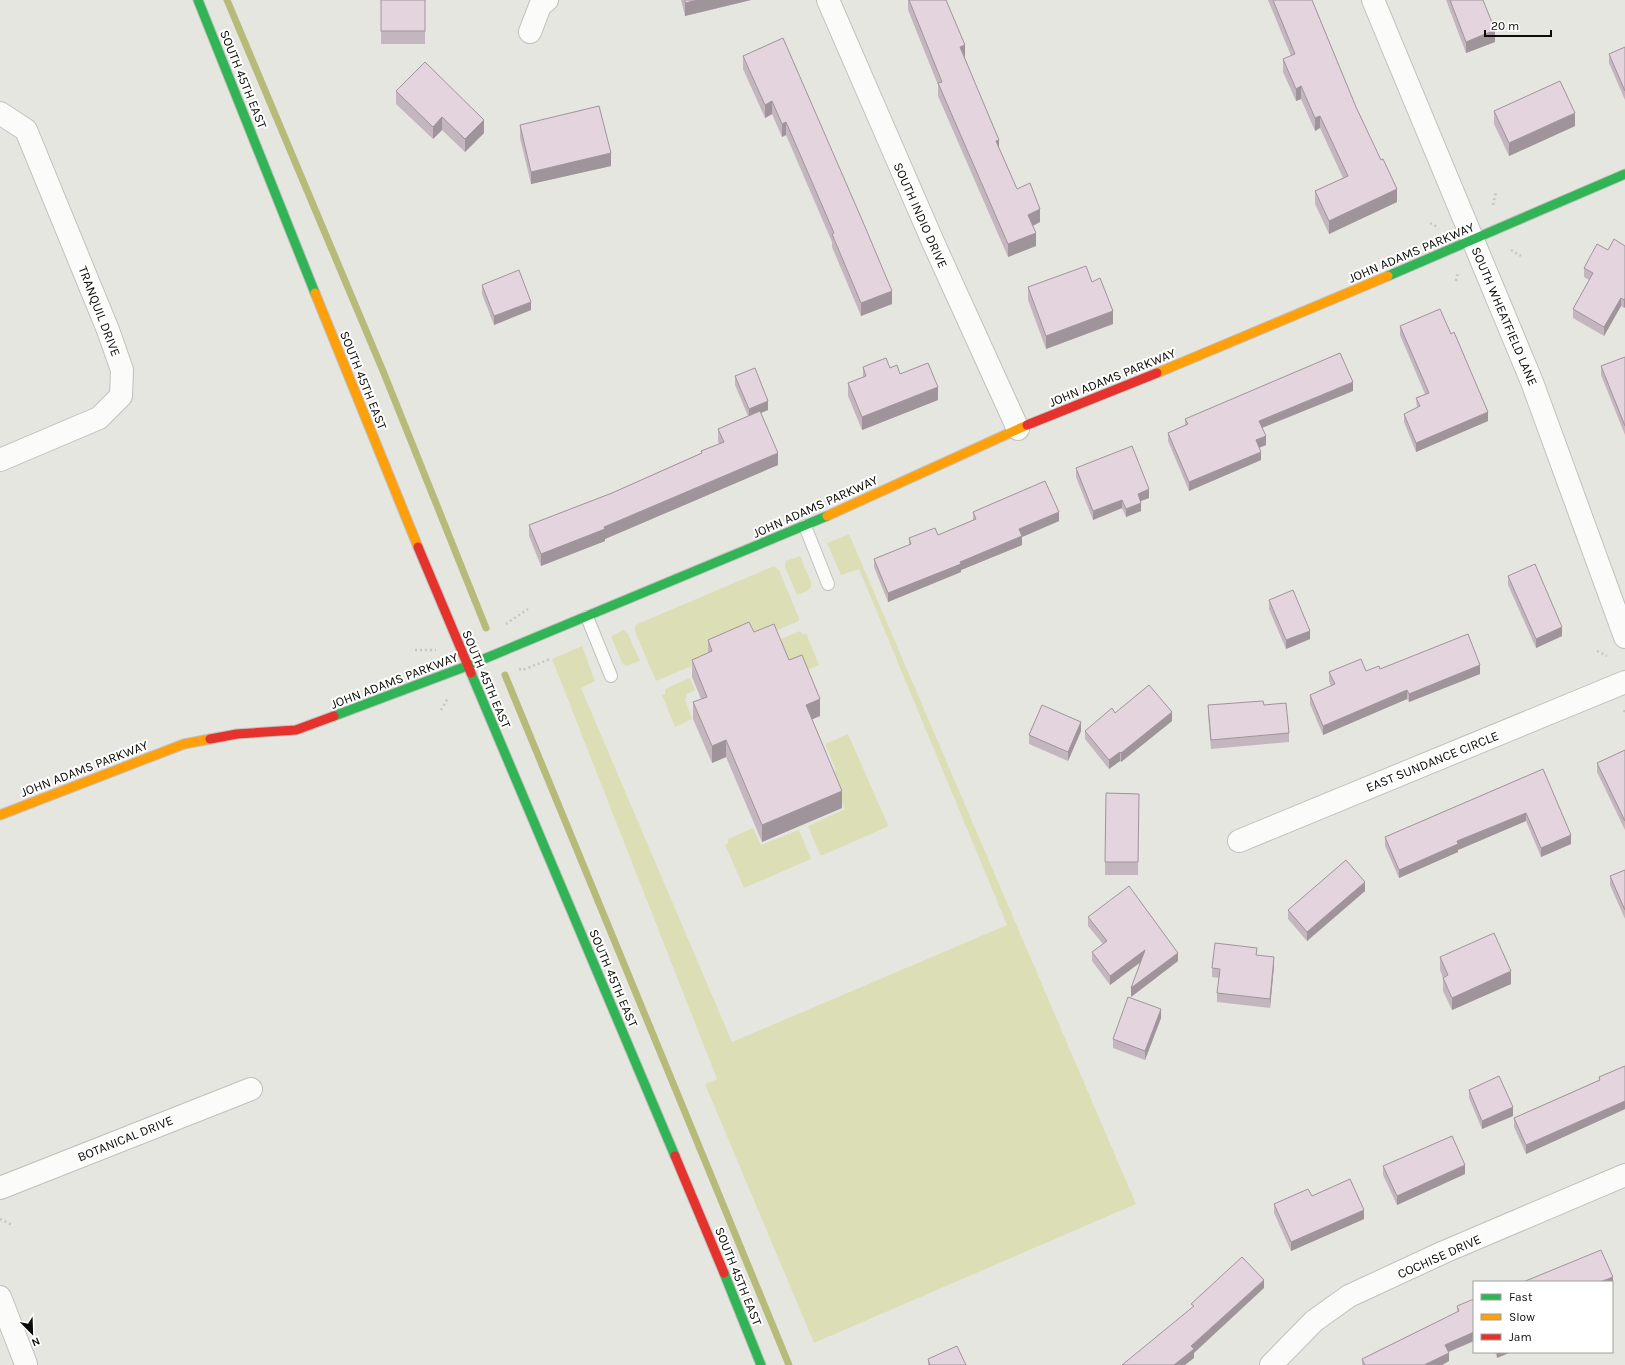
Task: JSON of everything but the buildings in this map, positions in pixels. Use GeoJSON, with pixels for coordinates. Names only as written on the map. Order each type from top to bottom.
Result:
{"type":"FeatureCollection","features":[{"type":"Feature","properties":{"kind":"street","name":"SOUTH 45TH EAST"},"geometry":{"type":"LineString","coordinates":[[198,0],[378,451],[467,666],[653,1103],[761,1365]]}},
{"type":"Feature","properties":{"kind":"street"},"geometry":{"type":"LineString","coordinates":[[530,32],[540,6],[547,0]]}},
{"type":"Feature","properties":{"kind":"street","name":"SOUTH INDIO DRIVE"},"geometry":{"type":"LineString","coordinates":[[828,0],[932,242],[1018,429]]}},
{"type":"Feature","properties":{"kind":"street","name":"SOUTH WHEATFIELD LANE"},"geometry":{"type":"LineString","coordinates":[[1373,0],[1532,382],[1625,637]]}},
{"type":"Feature","properties":{"kind":"street","name":"TRANQUIL DRIVE"},"geometry":{"type":"LineString","coordinates":[[0,113],[26,130],[108,330],[122,370],[120,396],[99,418],[0,460]]}},
{"type":"Feature","properties":{"kind":"street","name":"JOHN ADAMS PARKWAY"},"geometry":{"type":"LineString","coordinates":[[0,815],[184,744],[237,734],[296,730],[372,703],[467,666],[805,526],[1018,429],[1118,390],[1625,174]]}},
{"type":"Feature","properties":{"kind":"street","name":"EAST SUNDANCE CIRCLE"},"geometry":{"type":"LineString","coordinates":[[1239,841],[1625,682]]}},
{"type":"Feature","properties":{"kind":"street","name":"BOTANICAL DRIVE"},"geometry":{"type":"LineString","coordinates":[[0,1188],[251,1089]]}},
{"type":"Feature","properties":{"kind":"street","name":"COCHISE DRIVE"},"geometry":{"type":"LineString","coordinates":[[1271,1365],[1314,1321],[1349,1296],[1444,1252],[1625,1175]]}},
{"type":"Feature","properties":{"kind":"street"},"geometry":{"type":"LineString","coordinates":[[0,1297],[26,1364]]}},
{"type":"Feature","properties":{"kind":"lane"},"geometry":{"type":"LineString","coordinates":[[805,526],[828,584]]}},
{"type":"Feature","properties":{"kind":"lane"},"geometry":{"type":"LineString","coordinates":[[586,617],[611,676]]}},
{"type":"Feature","properties":{"kind":"path"},"geometry":{"type":"LineString","coordinates":[[1492,206],[1496,192]]}},
{"type":"Feature","properties":{"kind":"path"},"geometry":{"type":"LineString","coordinates":[[1430,223],[1439,228]]}},
{"type":"Feature","properties":{"kind":"path"},"geometry":{"type":"LineString","coordinates":[[1511,250],[1521,256]]}},
{"type":"Feature","properties":{"kind":"path"},"geometry":{"type":"LineString","coordinates":[[1456,281],[1458,272]]}},
{"type":"Feature","properties":{"kind":"path"},"geometry":{"type":"LineString","coordinates":[[503,626],[528,609]]}},
{"type":"Feature","properties":{"kind":"path"},"geometry":{"type":"LineString","coordinates":[[414,650],[436,650]]}},
{"type":"Feature","properties":{"kind":"path"},"geometry":{"type":"LineString","coordinates":[[1597,650],[1607,656]]}},
{"type":"Feature","properties":{"kind":"path"},"geometry":{"type":"LineString","coordinates":[[441,710],[451,693]]}},
{"type":"Feature","properties":{"kind":"path"},"geometry":{"type":"LineString","coordinates":[[0,1219],[12,1225]]}},
{"type":"Feature","properties":{"kind":"green space"},"geometry":{"type":"Polygon","coordinates":[[[849,534],[1136,1204],[814,1343],[705,1084],[717,1079],[552,659],[582,646],[595,681],[581,688],[732,1042],[1007,925],[859,569],[841,575],[827,543],[849,534]]]}},
{"type":"Feature","properties":{"kind":"green space"},"geometry":{"type":"Polygon","coordinates":[[[800,556],[811,582],[811,587],[807,591],[797,595],[785,567],[786,561],[800,556]]]}},
{"type":"Feature","properties":{"kind":"green space"},"geometry":{"type":"Polygon","coordinates":[[[774,566],[779,570],[799,621],[656,681],[635,632],[635,625],[774,566]]]}},
{"type":"Feature","properties":{"kind":"green space"},"geometry":{"type":"Polygon","coordinates":[[[624,630],[628,634],[640,661],[626,666],[622,663],[611,636],[624,630]]]}},
{"type":"Feature","properties":{"kind":"green space"},"geometry":{"type":"Polygon","coordinates":[[[800,631],[803,635],[806,633],[819,665],[796,675],[788,656],[781,659],[774,642],[800,631]]]}},
{"type":"Feature","properties":{"kind":"green space"},"geometry":{"type":"Polygon","coordinates":[[[690,678],[695,690],[687,694],[685,700],[692,719],[675,727],[662,695],[665,694],[665,689],[690,678]]]}},
{"type":"Feature","properties":{"kind":"green space"},"geometry":{"type":"Polygon","coordinates":[[[848,734],[888,825],[887,827],[820,855],[808,826],[845,809],[830,772],[836,770],[825,744],[848,734]]]}},
{"type":"Feature","properties":{"kind":"green space"},"geometry":{"type":"Polygon","coordinates":[[[753,828],[761,845],[799,830],[811,859],[744,888],[725,845],[728,843],[728,839],[753,828]]]}},
{"type":"Feature","properties":{"kind":"waterway"},"geometry":{"type":"LineString","coordinates":[[227,0],[383,371],[486,628]]}},
{"type":"Feature","properties":{"kind":"waterway"},"geometry":{"type":"LineString","coordinates":[[505,675],[789,1365]]}},
{"type":"Feature","properties":{"kind":"traffic: fast"},"geometry":{"type":"LineString","coordinates":[[198,0],[315,293]]}},
{"type":"Feature","properties":{"kind":"traffic: fast"},"geometry":{"type":"LineString","coordinates":[[1388,276],[1625,174]]}},
{"type":"Feature","properties":{"kind":"traffic: fast"},"geometry":{"type":"LineString","coordinates":[[334,716],[467,666],[827,516]]}},
{"type":"Feature","properties":{"kind":"traffic: fast"},"geometry":{"type":"LineString","coordinates":[[471,673],[675,1156]]}},
{"type":"Feature","properties":{"kind":"traffic: fast"},"geometry":{"type":"LineString","coordinates":[[724,1273],[761,1365]]}},
{"type":"Feature","properties":{"kind":"traffic: slow"},"geometry":{"type":"LineString","coordinates":[[1157,373],[1388,276]]}},
{"type":"Feature","properties":{"kind":"traffic: slow"},"geometry":{"type":"LineString","coordinates":[[315,293],[418,547]]}},
{"type":"Feature","properties":{"kind":"traffic: slow"},"geometry":{"type":"LineString","coordinates":[[827,516],[1027,425]]}},
{"type":"Feature","properties":{"kind":"traffic: slow"},"geometry":{"type":"LineString","coordinates":[[0,815],[184,744],[210,739]]}},
{"type":"Feature","properties":{"kind":"traffic: jam"},"geometry":{"type":"LineString","coordinates":[[1027,425],[1157,373]]}},
{"type":"Feature","properties":{"kind":"traffic: jam"},"geometry":{"type":"LineString","coordinates":[[418,547],[471,673]]}},
{"type":"Feature","properties":{"kind":"traffic: jam"},"geometry":{"type":"LineString","coordinates":[[210,739],[237,734],[296,730],[334,716]]}},
{"type":"Feature","properties":{"kind":"traffic: jam"},"geometry":{"type":"LineString","coordinates":[[675,1156],[724,1273]]}}]}
